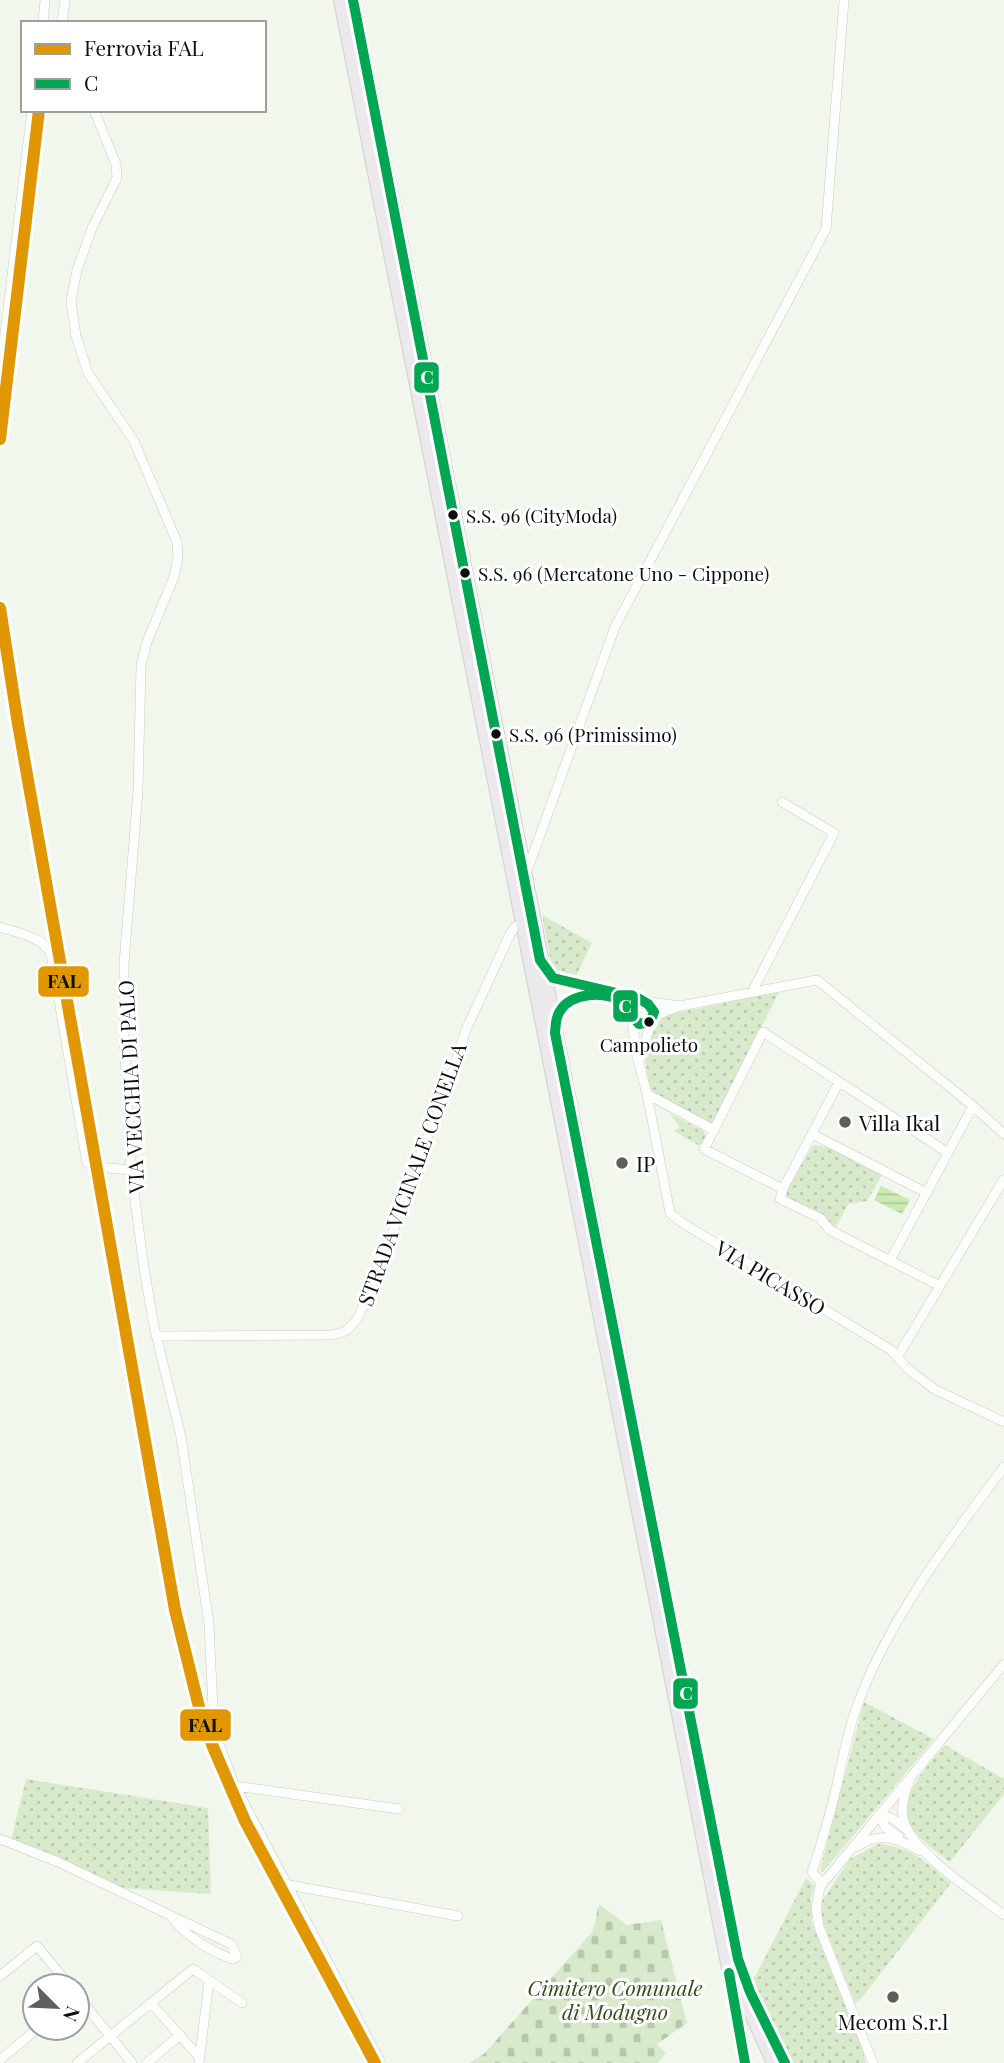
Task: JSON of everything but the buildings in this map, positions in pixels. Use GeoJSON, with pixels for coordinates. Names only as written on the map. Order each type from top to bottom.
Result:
{"type":"FeatureCollection","features":[{"type":"Feature","properties":{"kind":"main road"},"geometry":{"type":"LineString","coordinates":[[341,0],[523,924],[733,1961],[744,2013],[765,2063]]}},
{"type":"Feature","properties":{"kind":"main road"},"geometry":{"type":"LineString","coordinates":[[352,0],[525,877],[733,1961],[744,2063]]}},
{"type":"Feature","properties":{"kind":"main road"},"geometry":{"type":"LineString","coordinates":[[733,1961],[774,2063]]}},
{"type":"Feature","properties":{"kind":"main road"},"geometry":{"type":"LineString","coordinates":[[733,1961],[785,2063]]}},
{"type":"Feature","properties":{"kind":"street"},"geometry":{"type":"LineString","coordinates":[[43,21],[45,0]]}},
{"type":"Feature","properties":{"kind":"street"},"geometry":{"type":"LineString","coordinates":[[62,21],[65,0]]}},
{"type":"Feature","properties":{"kind":"street"},"geometry":{"type":"LineString","coordinates":[[525,877],[615,627],[826,229],[844,0]]}},
{"type":"Feature","properties":{"kind":"street"},"geometry":{"type":"LineString","coordinates":[[0,375],[4,307],[32,112]]}},
{"type":"Feature","properties":{"kind":"street","name":"VIA VECCHIA DI PALO"},"geometry":{"type":"LineString","coordinates":[[95,112],[116,164],[117,178],[92,228],[77,270],[71,301],[76,336],[88,373],[134,441],[177,542],[178,558],[174,577],[147,642],[141,666],[138,791],[124,963],[124,1038],[131,1170],[147,1288],[181,1437],[209,1624],[214,1731],[235,1786],[381,2063]]}},
{"type":"Feature","properties":{"kind":"street"},"geometry":{"type":"LineString","coordinates":[[752,992],[834,834],[782,802]]}},
{"type":"Feature","properties":{"kind":"street","name":"STRADA VICINALE CONELLA"},"geometry":{"type":"LineString","coordinates":[[157,1336],[330,1335],[342,1334],[352,1326],[359,1316],[394,1229],[446,1091],[465,1032],[510,934],[515,927],[523,924]]}},
{"type":"Feature","properties":{"kind":"street"},"geometry":{"type":"LineString","coordinates":[[0,926],[41,942],[51,954],[87,1163],[97,1167],[131,1170]]}},
{"type":"Feature","properties":{"kind":"street"},"geometry":{"type":"LineString","coordinates":[[540,960],[547,972],[558,980],[636,997],[653,1008],[653,1018],[639,1061]]}},
{"type":"Feature","properties":{"kind":"street"},"geometry":{"type":"LineString","coordinates":[[555,1033],[557,1014],[563,1007],[585,996],[621,1001],[639,1024],[646,1024],[680,1006],[817,980],[1004,1134]]}},
{"type":"Feature","properties":{"kind":"street"},"geometry":{"type":"LineString","coordinates":[[632,1015],[635,1004],[645,1002],[680,1006]]}},
{"type":"Feature","properties":{"kind":"street","name":"VIA PICASSO"},"geometry":{"type":"LineString","coordinates":[[632,1015],[636,1052],[647,1094],[668,1207],[674,1218],[898,1356],[908,1369],[934,1388],[1004,1422]]}},
{"type":"Feature","properties":{"kind":"street"},"geometry":{"type":"LineString","coordinates":[[783,1189],[704,1149],[763,1032],[948,1153]]}},
{"type":"Feature","properties":{"kind":"street"},"geometry":{"type":"LineString","coordinates":[[839,1082],[780,1199],[820,1218],[830,1230],[940,1286]]}},
{"type":"Feature","properties":{"kind":"street"},"geometry":{"type":"LineString","coordinates":[[647,1094],[714,1130]]}},
{"type":"Feature","properties":{"kind":"street"},"geometry":{"type":"LineString","coordinates":[[890,1261],[973,1106]]}},
{"type":"Feature","properties":{"kind":"street"},"geometry":{"type":"LineString","coordinates":[[812,1134],[927,1193]]}},
{"type":"Feature","properties":{"kind":"street"},"geometry":{"type":"LineString","coordinates":[[898,1356],[1004,1179]]}},
{"type":"Feature","properties":{"kind":"street"},"geometry":{"type":"LineString","coordinates":[[822,1884],[812,1872],[823,1839],[851,1724],[862,1693],[885,1645],[942,1553],[1004,1467]]}},
{"type":"Feature","properties":{"kind":"street"},"geometry":{"type":"LineString","coordinates":[[873,2063],[819,1927],[816,1907],[822,1884],[1004,1664]]}},
{"type":"Feature","properties":{"kind":"street"},"geometry":{"type":"LineString","coordinates":[[907,1837],[903,1804],[915,1771]]}},
{"type":"Feature","properties":{"kind":"street"},"geometry":{"type":"LineString","coordinates":[[235,1786],[399,1810]]}},
{"type":"Feature","properties":{"kind":"street"},"geometry":{"type":"LineString","coordinates":[[879,1814],[893,1819],[907,1837],[1004,1915]]}},
{"type":"Feature","properties":{"kind":"street"},"geometry":{"type":"LineString","coordinates":[[842,1859],[868,1839],[907,1837]]}},
{"type":"Feature","properties":{"kind":"street"},"geometry":{"type":"LineString","coordinates":[[0,1839],[69,1867],[170,1915],[231,1944],[237,1957],[232,1959],[201,1943],[178,1928],[170,1915]]}},
{"type":"Feature","properties":{"kind":"street"},"geometry":{"type":"LineString","coordinates":[[289,1885],[458,1916]]}},
{"type":"Feature","properties":{"kind":"street"},"geometry":{"type":"LineString","coordinates":[[0,1976],[37,1945],[58,1972]]}},
{"type":"Feature","properties":{"kind":"street"},"geometry":{"type":"LineString","coordinates":[[77,2063],[193,1969],[242,2003]]}},
{"type":"Feature","properties":{"kind":"street"},"geometry":{"type":"LineString","coordinates":[[200,2061],[209,1981]]}},
{"type":"Feature","properties":{"kind":"street"},"geometry":{"type":"LineString","coordinates":[[151,2003],[200,2061]]}},
{"type":"Feature","properties":{"kind":"street"},"geometry":{"type":"LineString","coordinates":[[91,2013],[132,2063]]}},
{"type":"Feature","properties":{"kind":"street"},"geometry":{"type":"LineString","coordinates":[[147,2063],[180,2035]]}},
{"type":"Feature","properties":{"kind":"street"},"geometry":{"type":"LineString","coordinates":[[0,2060],[21,2042]]}},
{"type":"Feature","properties":{"kind":"green space"},"geometry":{"type":"Polygon","coordinates":[[[542,915],[592,943],[574,980],[561,976],[552,967],[542,915]]]}},
{"type":"Feature","properties":{"kind":"green space"},"geometry":{"type":"Polygon","coordinates":[[[779,992],[712,1125],[650,1094],[644,1051],[665,1015],[779,992]]]}},
{"type":"Feature","properties":{"kind":"green space"},"geometry":{"type":"Polygon","coordinates":[[[669,1113],[704,1131],[706,1136],[702,1144],[698,1145],[674,1131],[680,1127],[669,1113]]]}},
{"type":"Feature","properties":{"kind":"green space"},"geometry":{"type":"Polygon","coordinates":[[[813,1145],[828,1147],[882,1175],[867,1201],[848,1204],[835,1229],[824,1217],[787,1197],[787,1190],[813,1145]]]}},
{"type":"Feature","properties":{"kind":"green space"},"geometry":{"type":"Polygon","coordinates":[[[864,1702],[934,1739],[823,1872],[820,1870],[864,1702]]]}},
{"type":"Feature","properties":{"kind":"green space"},"geometry":{"type":"Polygon","coordinates":[[[945,1745],[1004,1779],[1004,1794],[950,1862],[920,1838],[911,1826],[907,1813],[912,1789],[945,1745]]]}},
{"type":"Feature","properties":{"kind":"green space"},"geometry":{"type":"Polygon","coordinates":[[[26,1779],[208,1808],[211,1894],[120,1888],[11,1840],[26,1779]]]}},
{"type":"Feature","properties":{"kind":"green space"},"geometry":{"type":"Polygon","coordinates":[[[878,1844],[910,1852],[951,1883],[855,2003],[822,1920],[822,1901],[850,1859],[878,1844]]]}},
{"type":"Feature","properties":{"kind":"green space"},"geometry":{"type":"Polygon","coordinates":[[[806,1878],[815,1886],[811,1897],[812,1923],[860,2040],[866,2063],[791,2063],[748,1977],[755,1977],[806,1878]]]}},
{"type":"Feature","properties":{"kind":"green space","name":"Cimitero Comunale di Modugno"},"geometry":{"type":"Polygon","coordinates":[[[599,1904],[627,1925],[661,1920],[687,2023],[657,2044],[666,2053],[658,2063],[470,2063],[485,2053],[593,1931],[599,1904]]]}},
{"type":"Feature","properties":{"kind":"shaded area"},"geometry":{"type":"Polygon","coordinates":[[[881,1186],[910,1200],[902,1214],[874,1200],[881,1186]]]}},
{"type":"Feature","properties":{"kind":"rail line","name":"FAL"},"geometry":{"type":"LineString","coordinates":[[0,439],[39,112]]}},
{"type":"Feature","properties":{"kind":"rail line","name":"FAL"},"geometry":{"type":"LineString","coordinates":[[0,608],[18,724],[175,1610],[199,1707],[245,1821],[375,2063]]}},
{"type":"Feature","properties":{"kind":"transit line","name":"C"},"geometry":{"type":"LineString","coordinates":[[353,0],[540,960],[553,978],[638,998],[654,1012],[650,1022],[639,1024],[626,1007],[614,998],[588,995],[565,1005],[557,1016],[555,1033],[738,1959],[750,1992],[785,2063]]}},
{"type":"Feature","properties":{"kind":"transit line","name":"C"},"geometry":{"type":"LineString","coordinates":[[729,1973],[745,2063]]}},
{"type":"Feature","properties":{"kind":"place","name":"S.S. 96 (CityModa)"},"geometry":{"type":"Point","coordinates":[453,515]}},
{"type":"Feature","properties":{"kind":"place","name":"S.S. 96 (Mercatone Uno - Cippone)"},"geometry":{"type":"Point","coordinates":[465,573]}},
{"type":"Feature","properties":{"kind":"place","name":"S.S. 96 (Primissimo)"},"geometry":{"type":"Point","coordinates":[496,734]}},
{"type":"Feature","properties":{"kind":"place","name":"Campolieto"},"geometry":{"type":"Point","coordinates":[649,1022]}},
{"type":"Feature","properties":{"kind":"place","name":"Villa Ikal"},"geometry":{"type":"Point","coordinates":[845,1122]}},
{"type":"Feature","properties":{"kind":"place","name":"IP"},"geometry":{"type":"Point","coordinates":[622,1163]}},
{"type":"Feature","properties":{"kind":"place","name":"Mecom S.r.l"},"geometry":{"type":"Point","coordinates":[893,1997]}}]}
